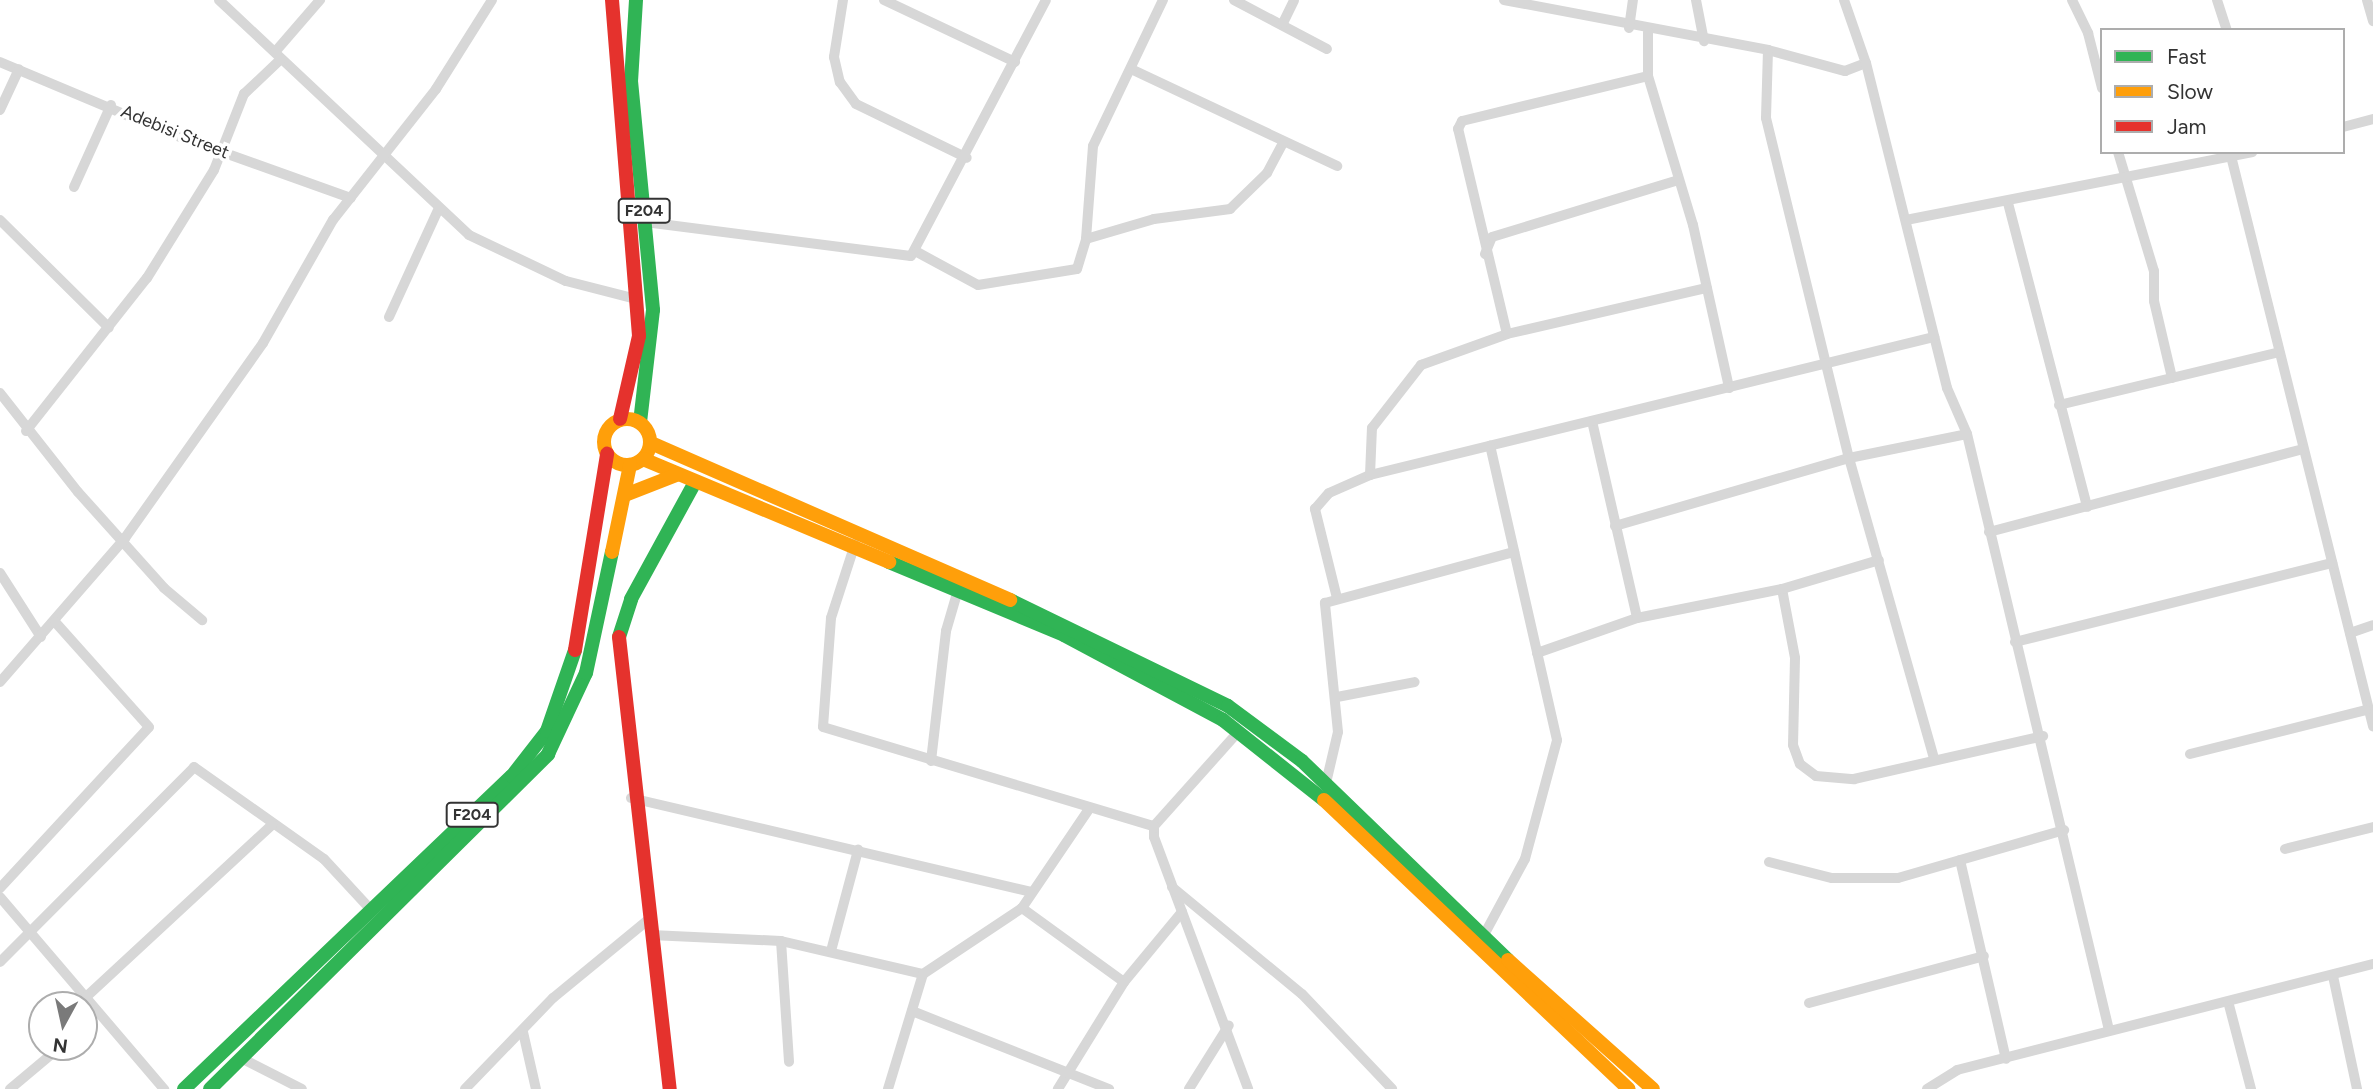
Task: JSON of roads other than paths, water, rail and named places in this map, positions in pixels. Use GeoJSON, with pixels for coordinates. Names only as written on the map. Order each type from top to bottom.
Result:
{"type":"FeatureCollection","features":[{"type":"Feature","properties":{"kind":"main road"},"geometry":{"type":"LineString","coordinates":[[604,0],[612,48]]}},
{"type":"Feature","properties":{"kind":"main road","name":"F204"},"geometry":{"type":"LineString","coordinates":[[184,1089],[512,776],[547,731],[584,622],[607,453],[604,437],[620,419],[638,352],[635,278],[612,48],[612,0]]}},
{"type":"Feature","properties":{"kind":"main road","name":"F204"},"geometry":{"type":"LineString","coordinates":[[636,0],[631,69],[651,275],[653,343],[640,422]]}},
{"type":"Feature","properties":{"kind":"main road"},"geometry":{"type":"LineString","coordinates":[[635,278],[651,275]]}},
{"type":"Feature","properties":{"kind":"main road"},"geometry":{"type":"LineString","coordinates":[[620,419],[640,422],[650,443],[1174,675],[1248,719],[1326,783],[1485,934],[1568,1018],[1653,1089]]}},
{"type":"Feature","properties":{"kind":"main road","name":"F204"},"geometry":{"type":"LineString","coordinates":[[210,1089],[548,754],[584,683],[625,495],[636,462],[650,443]]}},
{"type":"Feature","properties":{"kind":"main road"},"geometry":{"type":"LineString","coordinates":[[607,453],[676,475],[855,544],[1177,692],[1239,731],[1293,770],[1629,1089]]}},
{"type":"Feature","properties":{"kind":"main road"},"geometry":{"type":"LineString","coordinates":[[625,495],[676,475]]}},
{"type":"Feature","properties":{"kind":"main road"},"geometry":{"type":"LineString","coordinates":[[670,1089],[616,673],[619,630],[695,482]]}},
{"type":"Feature","properties":{"kind":"street"},"geometry":{"type":"LineString","coordinates":[[219,0],[381,159],[439,210],[513,260],[636,299]]}},
{"type":"Feature","properties":{"kind":"street"},"geometry":{"type":"LineString","coordinates":[[26,431],[109,328],[221,153],[244,94],[278,56],[320,0]]}},
{"type":"Feature","properties":{"kind":"street"},"geometry":{"type":"LineString","coordinates":[[0,682],[55,622],[125,538],[263,343],[351,198],[492,0]]}},
{"type":"Feature","properties":{"kind":"street"},"geometry":{"type":"LineString","coordinates":[[842,0],[834,57],[840,82],[856,104],[967,158]]}},
{"type":"Feature","properties":{"kind":"street"},"geometry":{"type":"LineString","coordinates":[[884,0],[1015,62]]}},
{"type":"Feature","properties":{"kind":"street"},"geometry":{"type":"LineString","coordinates":[[917,252],[1046,0]]}},
{"type":"Feature","properties":{"kind":"street"},"geometry":{"type":"LineString","coordinates":[[645,222],[769,241],[917,252],[978,285],[1077,270],[1086,239],[1093,146],[1163,0]]}},
{"type":"Feature","properties":{"kind":"street"},"geometry":{"type":"LineString","coordinates":[[1234,0],[1283,23],[1327,49]]}},
{"type":"Feature","properties":{"kind":"street"},"geometry":{"type":"LineString","coordinates":[[1283,23],[1294,0]]}},
{"type":"Feature","properties":{"kind":"street"},"geometry":{"type":"LineString","coordinates":[[1504,0],[1648,32],[1768,50],[1845,71],[1866,63]]}},
{"type":"Feature","properties":{"kind":"street"},"geometry":{"type":"LineString","coordinates":[[1629,28],[1633,0]]}},
{"type":"Feature","properties":{"kind":"street"},"geometry":{"type":"LineString","coordinates":[[1696,0],[1704,41]]}},
{"type":"Feature","properties":{"kind":"street"},"geometry":{"type":"LineString","coordinates":[[1844,0],[1866,63],[1934,337],[1968,434],[2015,642],[2043,736],[2109,1030]]}},
{"type":"Feature","properties":{"kind":"street"},"geometry":{"type":"LineString","coordinates":[[2072,0],[2088,33],[2100,80]]}},
{"type":"Feature","properties":{"kind":"street"},"geometry":{"type":"LineString","coordinates":[[2217,0],[2226,28]]}},
{"type":"Feature","properties":{"kind":"street"},"geometry":{"type":"LineString","coordinates":[[2367,0],[2373,21]]}},
{"type":"Feature","properties":{"kind":"street"},"geometry":{"type":"LineString","coordinates":[[1648,32],[1648,76],[1679,180],[1729,388]]}},
{"type":"Feature","properties":{"kind":"street"},"geometry":{"type":"LineString","coordinates":[[1768,50],[1766,118],[1849,458],[1934,759]]}},
{"type":"Feature","properties":{"kind":"street","name":"Adebisi Street"},"geometry":{"type":"LineString","coordinates":[[0,62],[221,153],[351,198]]}},
{"type":"Feature","properties":{"kind":"street"},"geometry":{"type":"LineString","coordinates":[[0,110],[19,69]]}},
{"type":"Feature","properties":{"kind":"street"},"geometry":{"type":"LineString","coordinates":[[1131,69],[1336,166]]}},
{"type":"Feature","properties":{"kind":"street"},"geometry":{"type":"LineString","coordinates":[[1507,334],[1485,254],[1458,129],[1462,121],[1648,76]]}},
{"type":"Feature","properties":{"kind":"street"},"geometry":{"type":"LineString","coordinates":[[74,187],[111,106]]}},
{"type":"Feature","properties":{"kind":"street"},"geometry":{"type":"LineString","coordinates":[[2345,126],[2373,119]]}},
{"type":"Feature","properties":{"kind":"street"},"geometry":{"type":"LineString","coordinates":[[1086,239],[1154,219],[1230,209],[1267,173],[1283,143]]}},
{"type":"Feature","properties":{"kind":"street"},"geometry":{"type":"LineString","coordinates":[[2119,154],[2154,271],[2154,301],[2172,378]]}},
{"type":"Feature","properties":{"kind":"street"},"geometry":{"type":"LineString","coordinates":[[1906,220],[2008,202],[2221,154]]}},
{"type":"Feature","properties":{"kind":"street"},"geometry":{"type":"LineString","coordinates":[[2230,154],[2350,633],[2366,710],[2373,726]]}},
{"type":"Feature","properties":{"kind":"street"},"geometry":{"type":"LineString","coordinates":[[1485,254],[1492,237],[1679,180]]}},
{"type":"Feature","properties":{"kind":"street"},"geometry":{"type":"LineString","coordinates":[[2008,202],[2087,507]]}},
{"type":"Feature","properties":{"kind":"street"},"geometry":{"type":"LineString","coordinates":[[389,317],[439,210]]}},
{"type":"Feature","properties":{"kind":"street"},"geometry":{"type":"LineString","coordinates":[[0,220],[109,328]]}},
{"type":"Feature","properties":{"kind":"street"},"geometry":{"type":"LineString","coordinates":[[1370,475],[1372,428],[1421,365],[1507,334],[1707,288]]}},
{"type":"Feature","properties":{"kind":"street"},"geometry":{"type":"LineString","coordinates":[[1337,598],[1315,509],[1322,497],[1370,475],[1729,388],[1827,361],[1934,337]]}},
{"type":"Feature","properties":{"kind":"street"},"geometry":{"type":"LineString","coordinates":[[2059,404],[2279,352]]}},
{"type":"Feature","properties":{"kind":"street"},"geometry":{"type":"LineString","coordinates":[[0,393],[26,431],[125,538],[164,588],[202,620]]}},
{"type":"Feature","properties":{"kind":"street"},"geometry":{"type":"LineString","coordinates":[[1592,421],[1637,618]]}},
{"type":"Feature","properties":{"kind":"street"},"geometry":{"type":"LineString","coordinates":[[1615,526],[1849,458],[1968,434]]}},
{"type":"Feature","properties":{"kind":"street"},"geometry":{"type":"LineString","coordinates":[[1485,934],[1525,859],[1556,758],[1537,653],[1490,446]]}},
{"type":"Feature","properties":{"kind":"street"},"geometry":{"type":"LineString","coordinates":[[1989,532],[2304,449]]}},
{"type":"Feature","properties":{"kind":"street"},"geometry":{"type":"LineString","coordinates":[[855,544],[828,631],[823,727],[1089,809],[1154,826]]}},
{"type":"Feature","properties":{"kind":"street"},"geometry":{"type":"LineString","coordinates":[[1326,783],[1338,732],[1337,697],[1323,616],[1325,603],[1514,552]]}},
{"type":"Feature","properties":{"kind":"street"},"geometry":{"type":"LineString","coordinates":[[1537,653],[1637,618],[1782,589],[1879,560]]}},
{"type":"Feature","properties":{"kind":"street"},"geometry":{"type":"LineString","coordinates":[[2015,642],[2332,563]]}},
{"type":"Feature","properties":{"kind":"street"},"geometry":{"type":"LineString","coordinates":[[0,573],[41,637]]}},
{"type":"Feature","properties":{"kind":"street"},"geometry":{"type":"LineString","coordinates":[[1782,589],[1795,658],[1793,745],[1800,764],[1816,776],[1854,779],[2043,736]]}},
{"type":"Feature","properties":{"kind":"street"},"geometry":{"type":"LineString","coordinates":[[930,761],[946,631],[958,590]]}},
{"type":"Feature","properties":{"kind":"street"},"geometry":{"type":"LineString","coordinates":[[0,888],[149,727],[55,622]]}},
{"type":"Feature","properties":{"kind":"street"},"geometry":{"type":"LineString","coordinates":[[2350,633],[2373,625]]}},
{"type":"Feature","properties":{"kind":"street"},"geometry":{"type":"LineString","coordinates":[[1337,697],[1415,682]]}},
{"type":"Feature","properties":{"kind":"street"},"geometry":{"type":"LineString","coordinates":[[2190,754],[2366,710]]}},
{"type":"Feature","properties":{"kind":"street"},"geometry":{"type":"LineString","coordinates":[[1154,826],[1239,731]]}},
{"type":"Feature","properties":{"kind":"street"},"geometry":{"type":"LineString","coordinates":[[0,962],[27,931],[194,767],[272,825],[324,859],[372,911]]}},
{"type":"Feature","properties":{"kind":"street"},"geometry":{"type":"LineString","coordinates":[[631,798],[1032,892]]}},
{"type":"Feature","properties":{"kind":"street"},"geometry":{"type":"LineString","coordinates":[[888,1089],[923,974],[1021,908],[1089,809]]}},
{"type":"Feature","properties":{"kind":"street"},"geometry":{"type":"LineString","coordinates":[[93,991],[272,825]]}},
{"type":"Feature","properties":{"kind":"street"},"geometry":{"type":"LineString","coordinates":[[1154,826],[1172,887],[1229,1025],[1248,1089]]}},
{"type":"Feature","properties":{"kind":"street"},"geometry":{"type":"LineString","coordinates":[[2285,849],[2373,827]]}},
{"type":"Feature","properties":{"kind":"street"},"geometry":{"type":"LineString","coordinates":[[1769,862],[1863,880],[1917,876],[1960,860],[2064,830]]}},
{"type":"Feature","properties":{"kind":"street"},"geometry":{"type":"LineString","coordinates":[[831,951],[858,850]]}},
{"type":"Feature","properties":{"kind":"street"},"geometry":{"type":"LineString","coordinates":[[1960,860],[2006,1059]]}},
{"type":"Feature","properties":{"kind":"street"},"geometry":{"type":"LineString","coordinates":[[1172,887],[1302,994],[1392,1089]]}},
{"type":"Feature","properties":{"kind":"street"},"geometry":{"type":"LineString","coordinates":[[0,897],[79,991]]}},
{"type":"Feature","properties":{"kind":"street"},"geometry":{"type":"LineString","coordinates":[[1021,908],[1124,982]]}},
{"type":"Feature","properties":{"kind":"street"},"geometry":{"type":"LineString","coordinates":[[1058,1089],[1066,1071],[1124,982],[1182,912]]}},
{"type":"Feature","properties":{"kind":"street"},"geometry":{"type":"LineString","coordinates":[[465,1089],[563,989],[648,920]]}},
{"type":"Feature","properties":{"kind":"street"},"geometry":{"type":"LineString","coordinates":[[651,935],[781,942],[831,951],[923,974]]}},
{"type":"Feature","properties":{"kind":"street"},"geometry":{"type":"LineString","coordinates":[[781,942],[789,1062]]}},
{"type":"Feature","properties":{"kind":"street"},"geometry":{"type":"LineString","coordinates":[[1810,1003],[1984,956]]}},
{"type":"Feature","properties":{"kind":"street"},"geometry":{"type":"LineString","coordinates":[[1927,1089],[1957,1070],[2109,1030],[2230,1005],[2373,964]]}},
{"type":"Feature","properties":{"kind":"street"},"geometry":{"type":"LineString","coordinates":[[2333,976],[2357,1089]]}},
{"type":"Feature","properties":{"kind":"street"},"geometry":{"type":"LineString","coordinates":[[2230,1005],[2251,1089]]}},
{"type":"Feature","properties":{"kind":"street"},"geometry":{"type":"LineString","coordinates":[[912,1011],[1109,1089]]}},
{"type":"Feature","properties":{"kind":"street"},"geometry":{"type":"LineString","coordinates":[[98,1013],[164,1089]]}},
{"type":"Feature","properties":{"kind":"street"},"geometry":{"type":"LineString","coordinates":[[1189,1089],[1229,1025]]}},
{"type":"Feature","properties":{"kind":"street"},"geometry":{"type":"LineString","coordinates":[[523,1032],[536,1089]]}},
{"type":"Feature","properties":{"kind":"street"},"geometry":{"type":"LineString","coordinates":[[243,1059],[302,1089]]}},
{"type":"Feature","properties":{"kind":"street"},"geometry":{"type":"LineString","coordinates":[[10,1089],[43,1061]]}}]}
